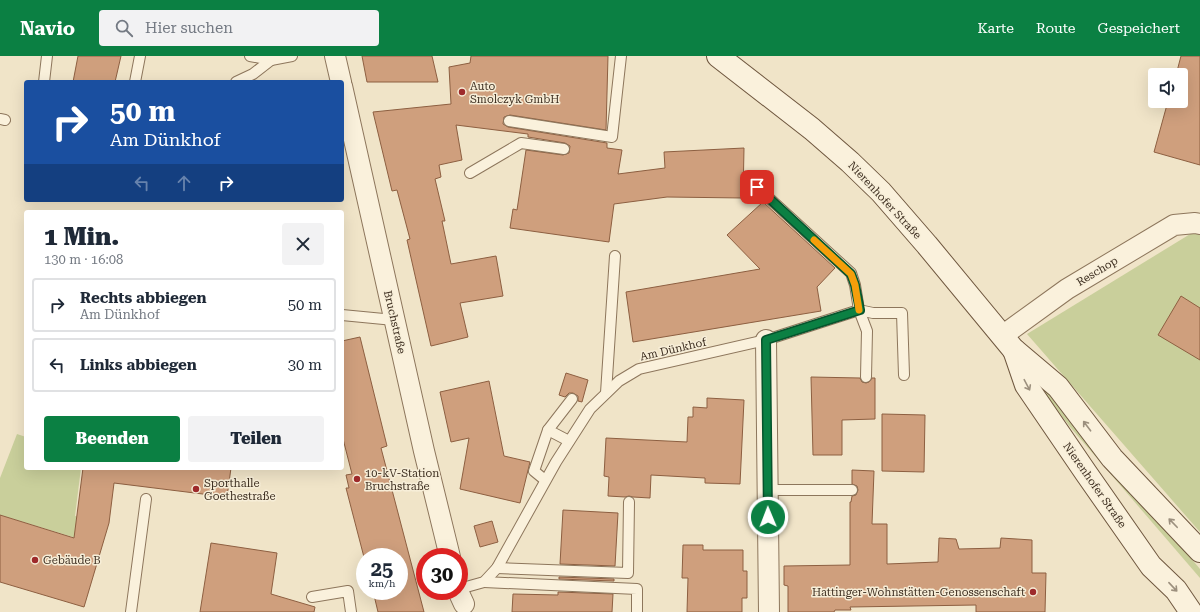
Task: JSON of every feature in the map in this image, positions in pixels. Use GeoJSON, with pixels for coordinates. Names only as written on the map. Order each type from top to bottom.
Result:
{"type":"FeatureCollection","features":[{"type":"Feature","properties":{"kind":"main road","name":"Nierenhofer Straße"},"geometry":{"type":"LineString","coordinates":[[718,56],[812,129],[865,177],[927,245],[1008,342],[1058,387],[1112,458],[1200,551]]}},
{"type":"Feature","properties":{"kind":"main road","name":"Nierenhofer Straße"},"geometry":{"type":"LineString","coordinates":[[1008,342],[1026,385],[1151,566],[1176,590],[1191,612]]}},
{"type":"Feature","properties":{"kind":"street"},"geometry":{"type":"LineString","coordinates":[[335,56],[341,80]]}},
{"type":"Feature","properties":{"kind":"street","name":"Bruchstraße"},"geometry":{"type":"LineString","coordinates":[[344,95],[424,451],[448,548]]}},
{"type":"Feature","properties":{"kind":"street","name":"Reschop"},"geometry":{"type":"LineString","coordinates":[[1008,342],[1067,289],[1174,225],[1198,222]]}},
{"type":"Feature","properties":{"kind":"street"},"geometry":{"type":"LineString","coordinates":[[766,340],[768,612]]}},
{"type":"Feature","properties":{"kind":"lane"},"geometry":{"type":"LineString","coordinates":[[44,80],[47,56]]}},
{"type":"Feature","properties":{"kind":"lane"},"geometry":{"type":"LineString","coordinates":[[135,80],[140,56]]}},
{"type":"Feature","properties":{"kind":"lane"},"geometry":{"type":"LineString","coordinates":[[250,56],[271,60],[292,56]]}},
{"type":"Feature","properties":{"kind":"lane"},"geometry":{"type":"LineString","coordinates":[[509,122],[612,137],[621,56]]}},
{"type":"Feature","properties":{"kind":"lane"},"geometry":{"type":"LineString","coordinates":[[240,80],[253,74],[271,60]]}},
{"type":"Feature","properties":{"kind":"lane"},"geometry":{"type":"LineString","coordinates":[[470,173],[521,143],[564,149]]}},
{"type":"Feature","properties":{"kind":"lane"},"geometry":{"type":"LineString","coordinates":[[757,187],[851,274],[867,331],[866,377]]}},
{"type":"Feature","properties":{"kind":"lane"},"geometry":{"type":"LineString","coordinates":[[606,393],[615,256]]}},
{"type":"Feature","properties":{"kind":"lane","name":"Am Dünkhof"},"geometry":{"type":"LineString","coordinates":[[484,582],[497,568],[545,480],[590,409],[619,381],[639,369],[766,340],[860,310],[873,313],[902,313],[904,375]]}},
{"type":"Feature","properties":{"kind":"lane"},"geometry":{"type":"LineString","coordinates":[[344,315],[394,320]]}},
{"type":"Feature","properties":{"kind":"lane"},"geometry":{"type":"LineString","coordinates":[[545,480],[534,471],[548,430],[572,399]]}},
{"type":"Feature","properties":{"kind":"lane"},"geometry":{"type":"LineString","coordinates":[[548,430],[569,441]]}},
{"type":"Feature","properties":{"kind":"lane"},"geometry":{"type":"LineString","coordinates":[[768,490],[852,490]]}},
{"type":"Feature","properties":{"kind":"lane"},"geometry":{"type":"LineString","coordinates":[[131,612],[146,499]]}},
{"type":"Feature","properties":{"kind":"lane"},"geometry":{"type":"LineString","coordinates":[[497,568],[628,573],[629,502]]}},
{"type":"Feature","properties":{"kind":"lane"},"geometry":{"type":"LineString","coordinates":[[468,591],[484,582],[638,589],[637,612]]}},
{"type":"Feature","properties":{"kind":"lane"},"geometry":{"type":"LineString","coordinates":[[312,597],[348,591],[351,612]]}},
{"type":"Feature","properties":{"kind":"green space"},"geometry":{"type":"Polygon","coordinates":[[[1200,228],[1200,532],[1027,334],[1200,228]]]}},
{"type":"Feature","properties":{"kind":"green space"},"geometry":{"type":"Polygon","coordinates":[[[1044,383],[1200,569],[1200,578],[1071,428],[1039,387],[1044,383]]]}},
{"type":"Feature","properties":{"kind":"green space"},"geometry":{"type":"Polygon","coordinates":[[[17,434],[24,436],[24,470],[81,470],[75,516],[81,517],[76,538],[0,515],[0,478],[17,434]]]}},
{"type":"Feature","properties":{"kind":"building"},"geometry":{"type":"Polygon","coordinates":[[[78,56],[121,56],[115,80],[73,80],[78,56]]]}},
{"type":"Feature","properties":{"kind":"building"},"geometry":{"type":"Polygon","coordinates":[[[362,56],[432,56],[438,82],[367,82],[362,56]]]}},
{"type":"Feature","properties":{"kind":"building"},"geometry":{"type":"Polygon","coordinates":[[[471,56],[608,56],[606,130],[510,115],[504,117],[503,124],[508,127],[607,143],[607,148],[622,150],[618,174],[665,168],[664,152],[744,148],[743,198],[667,197],[614,204],[609,242],[510,228],[513,209],[517,210],[526,150],[563,155],[569,153],[570,146],[565,143],[528,137],[528,134],[456,125],[462,160],[439,165],[441,177],[435,179],[445,221],[442,221],[451,264],[496,256],[503,296],[460,303],[468,337],[431,346],[407,240],[410,239],[397,190],[392,191],[373,112],[451,104],[449,67],[470,63],[471,56]]]}},
{"type":"Feature","properties":{"kind":"building"},"geometry":{"type":"Polygon","coordinates":[[[1181,56],[1200,56],[1200,165],[1154,152],[1166,108],[1188,108],[1188,68],[1178,68],[1181,56]]]}},
{"type":"Feature","properties":{"kind":"building"},"geometry":{"type":"Polygon","coordinates":[[[763,202],[835,268],[817,287],[821,311],[633,342],[626,292],[760,269],[727,235],[763,202]]]}},
{"type":"Feature","properties":{"kind":"building"},"geometry":{"type":"Polygon","coordinates":[[[1181,296],[1200,308],[1200,360],[1158,335],[1181,296]]]}},
{"type":"Feature","properties":{"kind":"building"},"geometry":{"type":"Polygon","coordinates":[[[360,337],[387,446],[381,448],[407,548],[362,548],[346,488],[349,488],[346,475],[352,474],[344,443],[344,341],[360,337]]]}},
{"type":"Feature","properties":{"kind":"building"},"geometry":{"type":"Polygon","coordinates":[[[566,373],[588,380],[582,402],[578,401],[578,396],[573,393],[569,393],[565,397],[559,395],[566,373]]]}},
{"type":"Feature","properties":{"kind":"building"},"geometry":{"type":"Polygon","coordinates":[[[811,377],[860,378],[862,382],[866,383],[872,378],[875,378],[875,419],[842,420],[842,455],[813,455],[811,377]]]}},
{"type":"Feature","properties":{"kind":"building"},"geometry":{"type":"Polygon","coordinates":[[[489,381],[504,456],[530,462],[520,503],[460,489],[469,438],[451,442],[440,392],[489,381]]]}},
{"type":"Feature","properties":{"kind":"building"},"geometry":{"type":"Polygon","coordinates":[[[707,398],[744,400],[740,484],[705,483],[705,478],[651,475],[650,498],[608,496],[609,477],[604,476],[606,438],[687,442],[688,417],[693,417],[693,407],[707,408],[707,398]]]}},
{"type":"Feature","properties":{"kind":"building"},"geometry":{"type":"Polygon","coordinates":[[[882,414],[925,415],[924,472],[882,471],[882,414]]]}},
{"type":"Feature","properties":{"kind":"building"},"geometry":{"type":"Polygon","coordinates":[[[83,470],[231,470],[227,497],[114,483],[109,523],[84,607],[0,582],[0,515],[74,538],[83,470]]]}},
{"type":"Feature","properties":{"kind":"building"},"geometry":{"type":"Polygon","coordinates":[[[852,470],[874,471],[872,524],[887,524],[887,564],[938,562],[939,538],[956,539],[959,549],[1000,548],[1001,538],[1032,540],[1032,573],[1046,573],[1045,612],[976,612],[976,605],[850,607],[851,610],[835,610],[834,612],[788,612],[788,586],[784,585],[784,566],[850,565],[850,502],[852,496],[856,495],[858,490],[857,486],[852,484],[852,470]]]}},
{"type":"Feature","properties":{"kind":"building"},"geometry":{"type":"Polygon","coordinates":[[[563,510],[618,513],[615,566],[560,564],[563,510]]]}},
{"type":"Feature","properties":{"kind":"building"},"geometry":{"type":"Polygon","coordinates":[[[492,521],[498,542],[480,547],[474,526],[492,521]]]}},
{"type":"Feature","properties":{"kind":"building"},"geometry":{"type":"Polygon","coordinates":[[[211,543],[277,553],[271,594],[315,607],[314,612],[200,612],[211,543]]]}},
{"type":"Feature","properties":{"kind":"building"},"geometry":{"type":"Polygon","coordinates":[[[683,545],[703,545],[703,550],[743,550],[743,571],[747,571],[747,598],[742,598],[742,612],[687,612],[688,578],[682,578],[683,545]]]}},
{"type":"Feature","properties":{"kind":"building"},"geometry":{"type":"Polygon","coordinates":[[[408,551],[416,581],[416,600],[421,600],[424,612],[378,612],[375,600],[408,600],[408,551]]]}},
{"type":"Feature","properties":{"kind":"building"},"geometry":{"type":"Polygon","coordinates":[[[559,577],[614,579],[614,581],[559,579],[559,577]]]}},
{"type":"Feature","properties":{"kind":"building"},"geometry":{"type":"Polygon","coordinates":[[[558,592],[613,594],[612,612],[512,612],[513,594],[558,595],[558,592]]]}},
{"type":"Feature","properties":{"kind":"slow traffic"},"geometry":{"type":"LineString","coordinates":[[814,240],[851,274],[855,285],[859,310]]}},
{"type":"Feature","properties":{"kind":"place","name":"Auto Smolczyk GmbH"},"geometry":{"type":"Point","coordinates":[462,92]}},
{"type":"Feature","properties":{"kind":"place","name":"10-kV-Station Bruchstraße"},"geometry":{"type":"Point","coordinates":[357,479]}},
{"type":"Feature","properties":{"kind":"place","name":"Sporthalle Goethestraße"},"geometry":{"type":"Point","coordinates":[196,489]}},
{"type":"Feature","properties":{"kind":"place","name":"Gebäude B"},"geometry":{"type":"Point","coordinates":[35,560]}},
{"type":"Feature","properties":{"kind":"place","name":"Hattinger-Wohnstätten-Genossenschaft"},"geometry":{"type":"Point","coordinates":[1033,592]}},
{"type":"Feature","properties":{"kind":"route"},"geometry":{"type":"LineString","coordinates":[[757,187],[851,274],[855,285],[860,310],[766,340],[768,517]]}}]}
